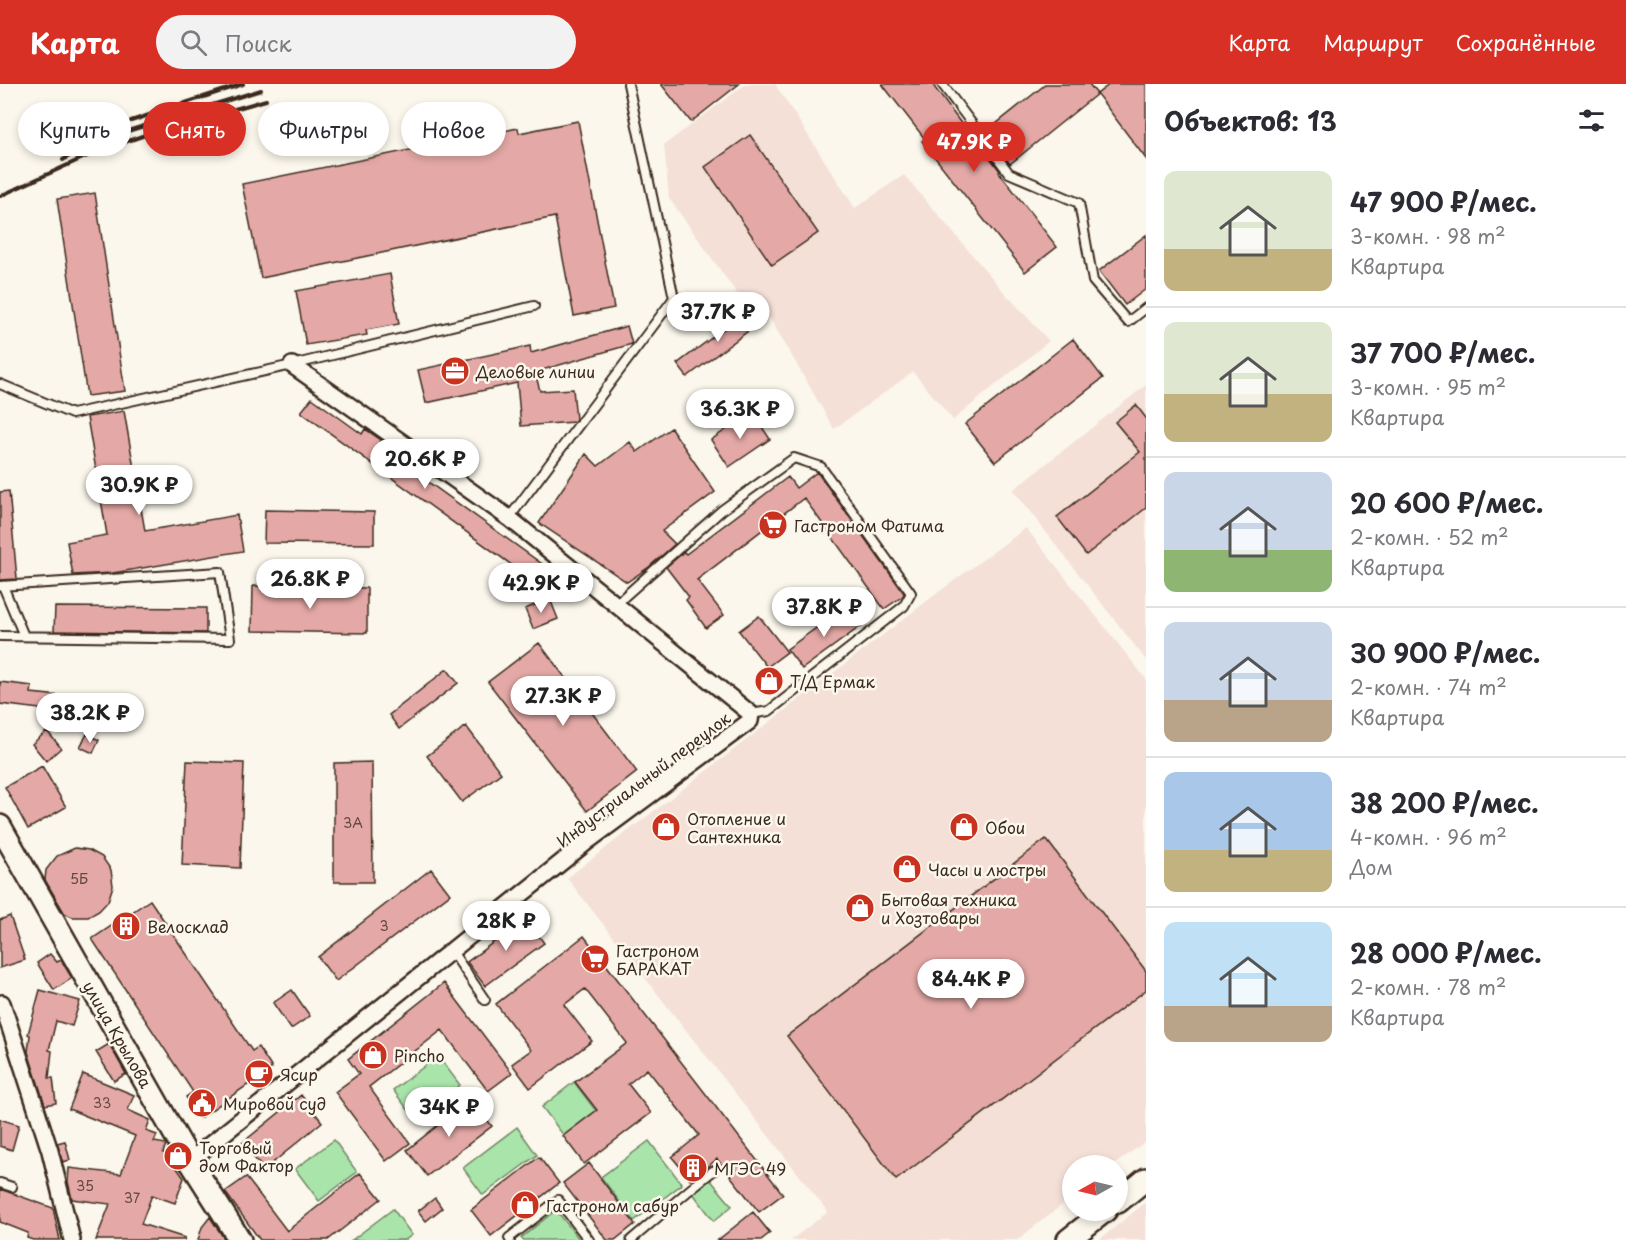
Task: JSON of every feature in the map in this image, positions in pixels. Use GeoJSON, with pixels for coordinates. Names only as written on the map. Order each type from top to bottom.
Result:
{"type":"FeatureCollection","features":[{"type":"Feature","properties":{"kind":"main road","name":"улица Крылова"},"geometry":{"type":"LineString","coordinates":[[0,826],[188,1162],[238,1240]]}},
{"type":"Feature","properties":{"kind":"main road"},"geometry":{"type":"LineString","coordinates":[[0,837],[188,1162]]}},
{"type":"Feature","properties":{"kind":"main road"},"geometry":{"type":"LineString","coordinates":[[1128,1194],[1146,1179]]}},
{"type":"Feature","properties":{"kind":"main road"},"geometry":{"type":"LineString","coordinates":[[1068,1240],[1092,1221]]}},
{"type":"Feature","properties":{"kind":"street","name":"Индустриальный переулок"},"geometry":{"type":"LineString","coordinates":[[188,1162],[588,841],[750,721],[751,714],[509,518],[292,365]]}},
{"type":"Feature","properties":{"kind":"street"},"geometry":{"type":"LineString","coordinates":[[2,1003],[50,1151],[72,1240]]}},
{"type":"Feature","properties":{"kind":"lane"},"geometry":{"type":"LineString","coordinates":[[509,518],[674,298],[628,84]]}},
{"type":"Feature","properties":{"kind":"lane"},"geometry":{"type":"LineString","coordinates":[[942,84],[1009,173],[1079,203],[1093,281],[1128,322],[1146,308]]}},
{"type":"Feature","properties":{"kind":"lane"},"geometry":{"type":"LineString","coordinates":[[0,384],[72,414],[292,365],[534,306]]}},
{"type":"Feature","properties":{"kind":"lane"},"geometry":{"type":"LineString","coordinates":[[616,604],[722,510],[794,458],[821,467],[911,593],[904,606],[769,711],[751,714]]}},
{"type":"Feature","properties":{"kind":"lane"},"geometry":{"type":"LineString","coordinates":[[0,636],[230,639],[220,572],[2,586],[24,636]]}},
{"type":"Feature","properties":{"kind":"lane"},"geometry":{"type":"LineString","coordinates":[[451,950],[485,1000]]}},
{"type":"Feature","properties":{"kind":"lane"},"geometry":{"type":"LineString","coordinates":[[631,1240],[713,1171]]}},
{"type":"Feature","properties":{"kind":"lane"},"geometry":{"type":"LineString","coordinates":[[0,1183],[12,1187]]}},
{"type":"Feature","properties":{"kind":"lane"},"geometry":{"type":"LineString","coordinates":[[510,1240],[509,1238],[558,1200],[589,1240]]}},
{"type":"Feature","properties":{"kind":"shaded area"},"geometry":{"type":"Polygon","coordinates":[[[746,84],[775,84],[855,208],[904,175],[1049,341],[953,420],[913,372],[834,429],[756,294],[743,302],[669,198],[664,145],[746,84]]]}},
{"type":"Feature","properties":{"kind":"shaded area"},"geometry":{"type":"Polygon","coordinates":[[[1146,385],[1146,660],[1013,490],[1146,385]]]}},
{"type":"Feature","properties":{"kind":"shaded area"},"geometry":{"type":"Polygon","coordinates":[[[1026,528],[1146,679],[1146,1141],[1127,1155],[1062,1155],[1062,1205],[1017,1240],[791,1240],[828,1212],[567,878],[940,591],[1026,528]]]}},
{"type":"Feature","properties":{"kind":"shaded area"},"geometry":{"type":"Polygon","coordinates":[[[1146,1202],[1146,1240],[1099,1240],[1122,1221],[1128,1221],[1128,1217],[1146,1202]]]}},
{"type":"Feature","properties":{"kind":"green space"},"geometry":{"type":"Polygon","coordinates":[[[438,1056],[460,1085],[415,1119],[393,1090],[438,1056]]]}},
{"type":"Feature","properties":{"kind":"green space"},"geometry":{"type":"Polygon","coordinates":[[[574,1082],[596,1111],[564,1136],[542,1107],[574,1082]]]}},
{"type":"Feature","properties":{"kind":"green space"},"geometry":{"type":"Polygon","coordinates":[[[517,1127],[537,1155],[483,1195],[463,1168],[517,1127]]]}},
{"type":"Feature","properties":{"kind":"green space"},"geometry":{"type":"Polygon","coordinates":[[[334,1140],[357,1172],[319,1201],[295,1169],[334,1140]]]}},
{"type":"Feature","properties":{"kind":"green space"},"geometry":{"type":"Polygon","coordinates":[[[649,1141],[682,1184],[634,1221],[601,1177],[649,1141]]]}},
{"type":"Feature","properties":{"kind":"green space"},"geometry":{"type":"Polygon","coordinates":[[[709,1178],[732,1206],[714,1221],[692,1192],[709,1178]]]}},
{"type":"Feature","properties":{"kind":"green space"},"geometry":{"type":"Polygon","coordinates":[[[393,1209],[412,1235],[405,1240],[352,1240],[393,1209]]]}},
{"type":"Feature","properties":{"kind":"green space"},"geometry":{"type":"Polygon","coordinates":[[[556,1210],[580,1240],[523,1240],[521,1238],[556,1210]]]}},
{"type":"Feature","properties":{"kind":"building"},"geometry":{"type":"Polygon","coordinates":[[[661,84],[739,84],[691,122],[661,84]]]}},
{"type":"Feature","properties":{"kind":"building"},"geometry":{"type":"Polygon","coordinates":[[[882,84],[932,84],[1057,247],[1025,272],[922,141],[925,139],[882,84]]]}},
{"type":"Feature","properties":{"kind":"building"},"geometry":{"type":"Polygon","coordinates":[[[1046,84],[1089,84],[1097,94],[1010,164],[986,132],[1046,84]]]}},
{"type":"Feature","properties":{"kind":"building"},"geometry":{"type":"Polygon","coordinates":[[[1110,84],[1146,84],[1146,159],[1097,94],[1110,84]]]}},
{"type":"Feature","properties":{"kind":"building"},"geometry":{"type":"Polygon","coordinates":[[[578,121],[614,308],[574,316],[555,217],[261,278],[242,184],[401,152],[401,156],[506,156],[506,130],[518,128],[519,133],[578,121]]]}},
{"type":"Feature","properties":{"kind":"building"},"geometry":{"type":"Polygon","coordinates":[[[750,135],[818,233],[772,265],[705,167],[750,135]]]}},
{"type":"Feature","properties":{"kind":"building"},"geometry":{"type":"Polygon","coordinates":[[[95,193],[125,391],[87,396],[57,199],[95,193]]]}},
{"type":"Feature","properties":{"kind":"building"},"geometry":{"type":"Polygon","coordinates":[[[1146,235],[1146,289],[1125,305],[1099,271],[1146,235]]]}},
{"type":"Feature","properties":{"kind":"building"},"geometry":{"type":"Polygon","coordinates":[[[390,274],[399,324],[366,330],[367,335],[306,345],[296,291],[390,274]]]}},
{"type":"Feature","properties":{"kind":"building"},"geometry":{"type":"Polygon","coordinates":[[[750,309],[760,322],[687,377],[677,364],[750,309]]]}},
{"type":"Feature","properties":{"kind":"building"},"geometry":{"type":"Polygon","coordinates":[[[627,326],[632,344],[535,372],[540,391],[573,389],[576,419],[574,422],[521,426],[517,383],[426,403],[418,370],[530,346],[531,353],[627,326]]]}},
{"type":"Feature","properties":{"kind":"building"},"geometry":{"type":"Polygon","coordinates":[[[1073,339],[1103,378],[995,462],[965,424],[1073,339]]]}},
{"type":"Feature","properties":{"kind":"building"},"geometry":{"type":"Polygon","coordinates":[[[312,398],[362,434],[365,429],[381,440],[377,445],[549,569],[538,584],[301,412],[312,398]]]}},
{"type":"Feature","properties":{"kind":"building"},"geometry":{"type":"Polygon","coordinates":[[[1136,405],[1146,418],[1146,508],[1086,555],[1057,517],[1140,452],[1115,422],[1136,405]]]}},
{"type":"Feature","properties":{"kind":"building"},"geometry":{"type":"Polygon","coordinates":[[[124,411],[145,531],[237,515],[243,551],[113,573],[73,575],[67,542],[107,535],[87,417],[124,411]]]}},
{"type":"Feature","properties":{"kind":"building"},"geometry":{"type":"Polygon","coordinates":[[[752,412],[770,439],[729,467],[711,440],[752,412]]]}},
{"type":"Feature","properties":{"kind":"building"},"geometry":{"type":"Polygon","coordinates":[[[671,428],[715,492],[662,531],[675,544],[649,567],[627,582],[539,523],[586,454],[598,466],[630,442],[637,452],[671,428]]]}},
{"type":"Feature","properties":{"kind":"building"},"geometry":{"type":"Polygon","coordinates":[[[817,472],[904,593],[903,596],[884,609],[804,498],[697,580],[724,615],[706,628],[686,600],[689,597],[666,567],[788,477],[796,488],[817,472]]]}},
{"type":"Feature","properties":{"kind":"building"},"geometry":{"type":"Polygon","coordinates":[[[9,491],[17,579],[0,580],[0,492],[9,491]]]}},
{"type":"Feature","properties":{"kind":"building"},"geometry":{"type":"Polygon","coordinates":[[[265,510],[374,512],[374,544],[264,543],[265,510]]]}},
{"type":"Feature","properties":{"kind":"building"},"geometry":{"type":"Polygon","coordinates":[[[253,586],[367,588],[367,633],[252,631],[253,586]]]}},
{"type":"Feature","properties":{"kind":"building"},"geometry":{"type":"Polygon","coordinates":[[[550,599],[558,619],[533,629],[525,609],[550,599]]]}},
{"type":"Feature","properties":{"kind":"building"},"geometry":{"type":"Polygon","coordinates":[[[847,606],[861,626],[802,669],[787,649],[847,606]]]}},
{"type":"Feature","properties":{"kind":"building"},"geometry":{"type":"Polygon","coordinates":[[[55,607],[206,608],[206,633],[54,631],[55,607]]]}},
{"type":"Feature","properties":{"kind":"building"},"geometry":{"type":"Polygon","coordinates":[[[759,616],[787,652],[767,667],[739,631],[759,616]]]}},
{"type":"Feature","properties":{"kind":"building"},"geometry":{"type":"Polygon","coordinates":[[[539,643],[637,772],[587,811],[488,682],[539,643]]]}},
{"type":"Feature","properties":{"kind":"building"},"geometry":{"type":"Polygon","coordinates":[[[447,669],[458,683],[399,729],[389,715],[447,669]]]}},
{"type":"Feature","properties":{"kind":"building"},"geometry":{"type":"Polygon","coordinates":[[[0,682],[32,686],[31,693],[89,699],[88,715],[0,704],[0,682]]]}},
{"type":"Feature","properties":{"kind":"building"},"geometry":{"type":"Polygon","coordinates":[[[466,726],[501,773],[462,802],[427,756],[466,726]]]}},
{"type":"Feature","properties":{"kind":"building"},"geometry":{"type":"Polygon","coordinates":[[[47,731],[61,748],[46,761],[32,744],[47,731]]]}},
{"type":"Feature","properties":{"kind":"building"},"geometry":{"type":"Polygon","coordinates":[[[87,734],[99,740],[93,753],[80,747],[87,734]]]}},
{"type":"Feature","properties":{"kind":"building"},"geometry":{"type":"Polygon","coordinates":[[[187,761],[244,763],[240,868],[182,865],[187,761]]]}},
{"type":"Feature","properties":{"kind":"building"},"geometry":{"type":"Polygon","coordinates":[[[372,762],[373,882],[334,882],[334,763],[372,762]]]}},
{"type":"Feature","properties":{"kind":"building"},"geometry":{"type":"Polygon","coordinates":[[[42,766],[66,807],[28,829],[5,787],[42,766]]]}},
{"type":"Feature","properties":{"kind":"building"},"geometry":{"type":"Polygon","coordinates":[[[1046,839],[1146,971],[1146,990],[896,1180],[787,1036],[1046,839]]]}},
{"type":"Feature","properties":{"kind":"building"},"geometry":{"type":"Polygon","coordinates":[[[75,848],[89,850],[102,857],[111,870],[113,886],[108,901],[99,911],[88,917],[73,917],[65,914],[45,880],[46,870],[57,856],[75,848]]]}},
{"type":"Feature","properties":{"kind":"building"},"geometry":{"type":"Polygon","coordinates":[[[431,869],[450,894],[336,981],[318,957],[431,869]]]}},
{"type":"Feature","properties":{"kind":"building"},"geometry":{"type":"Polygon","coordinates":[[[150,900],[252,1051],[258,1047],[272,1068],[200,1118],[186,1097],[193,1092],[92,939],[150,900]]]}},
{"type":"Feature","properties":{"kind":"building"},"geometry":{"type":"Polygon","coordinates":[[[10,916],[25,960],[0,968],[0,920],[10,916]]]}},
{"type":"Feature","properties":{"kind":"building"},"geometry":{"type":"Polygon","coordinates":[[[526,918],[544,943],[485,986],[467,962],[526,918]]]}},
{"type":"Feature","properties":{"kind":"building"},"geometry":{"type":"Polygon","coordinates":[[[584,936],[783,1194],[759,1212],[717,1159],[691,1180],[672,1157],[699,1135],[647,1069],[628,1084],[651,1113],[584,1164],[563,1136],[597,1110],[575,1082],[627,1043],[585,989],[564,1005],[592,1041],[530,1088],[512,1064],[531,1050],[496,1004],[584,936]]]}},
{"type":"Feature","properties":{"kind":"building"},"geometry":{"type":"Polygon","coordinates":[[[50,954],[57,962],[61,960],[72,978],[54,990],[37,963],[50,954]]]}},
{"type":"Feature","properties":{"kind":"building"},"geometry":{"type":"Polygon","coordinates":[[[444,983],[512,1073],[488,1091],[442,1030],[369,1087],[410,1143],[386,1161],[335,1092],[359,1074],[348,1059],[444,983]]]}},
{"type":"Feature","properties":{"kind":"building"},"geometry":{"type":"Polygon","coordinates":[[[40,990],[80,1001],[72,1026],[56,1021],[49,1050],[52,1051],[49,1078],[53,1078],[56,1103],[45,1105],[28,1052],[30,1035],[28,1034],[40,990]]]}},
{"type":"Feature","properties":{"kind":"building"},"geometry":{"type":"Polygon","coordinates":[[[292,990],[310,1016],[291,1029],[273,1003],[292,990]]]}},
{"type":"Feature","properties":{"kind":"building"},"geometry":{"type":"Polygon","coordinates":[[[109,1044],[126,1074],[114,1081],[96,1052],[109,1044]]]}},
{"type":"Feature","properties":{"kind":"building"},"geometry":{"type":"Polygon","coordinates":[[[83,1074],[134,1095],[128,1110],[150,1120],[146,1131],[157,1135],[154,1142],[166,1144],[163,1153],[167,1154],[184,1178],[175,1203],[152,1195],[141,1224],[185,1238],[184,1240],[96,1240],[110,1204],[72,1199],[68,1182],[69,1168],[121,1174],[135,1136],[69,1109],[83,1074]]]}},
{"type":"Feature","properties":{"kind":"building"},"geometry":{"type":"Polygon","coordinates":[[[301,1095],[322,1122],[264,1170],[242,1143],[301,1095]]]}},
{"type":"Feature","properties":{"kind":"building"},"geometry":{"type":"Polygon","coordinates":[[[471,1099],[492,1126],[427,1176],[407,1150],[471,1099]]]}},
{"type":"Feature","properties":{"kind":"building"},"geometry":{"type":"Polygon","coordinates":[[[0,1119],[19,1125],[12,1150],[0,1146],[0,1119]]]}},
{"type":"Feature","properties":{"kind":"building"},"geometry":{"type":"Polygon","coordinates":[[[65,1141],[70,1160],[63,1162],[57,1143],[65,1141]]]}},
{"type":"Feature","properties":{"kind":"building"},"geometry":{"type":"Polygon","coordinates":[[[539,1157],[559,1183],[491,1236],[471,1210],[539,1157]]]}},
{"type":"Feature","properties":{"kind":"building"},"geometry":{"type":"Polygon","coordinates":[[[589,1163],[635,1224],[615,1240],[607,1240],[563,1183],[589,1163]]]}},
{"type":"Feature","properties":{"kind":"building"},"geometry":{"type":"Polygon","coordinates":[[[360,1173],[381,1199],[328,1240],[260,1240],[225,1192],[246,1177],[287,1231],[360,1173]]]}},
{"type":"Feature","properties":{"kind":"building"},"geometry":{"type":"Polygon","coordinates":[[[0,1189],[53,1208],[60,1240],[33,1240],[27,1238],[28,1233],[0,1222],[0,1189]]]}},
{"type":"Feature","properties":{"kind":"building"},"geometry":{"type":"Polygon","coordinates":[[[435,1198],[442,1208],[426,1221],[418,1211],[435,1198]]]}},
{"type":"Feature","properties":{"kind":"building"},"geometry":{"type":"Polygon","coordinates":[[[753,1212],[770,1233],[761,1240],[718,1240],[753,1212]]]}},
{"type":"Feature","properties":{"kind":"building"},"geometry":{"type":"Polygon","coordinates":[[[210,1217],[225,1240],[198,1240],[202,1227],[210,1217]]]}},
{"type":"Feature","properties":{"kind":"railway"},"geometry":{"type":"LineString","coordinates":[[131,121],[243,84]]}},
{"type":"Feature","properties":{"kind":"railway"},"geometry":{"type":"LineString","coordinates":[[131,130],[261,90]]}},
{"type":"Feature","properties":{"kind":"railway"},"geometry":{"type":"LineString","coordinates":[[0,196],[96,152],[151,133],[266,100]]}},
{"type":"Feature","properties":{"kind":"railway"},"geometry":{"type":"LineString","coordinates":[[63,160],[69,156]]}},
{"type":"Feature","properties":{"kind":"place","name":"Деловые линии"},"geometry":{"type":"Point","coordinates":[455,371]}},
{"type":"Feature","properties":{"kind":"place","name":"Гастроном Фатима"},"geometry":{"type":"Point","coordinates":[773,525]}},
{"type":"Feature","properties":{"kind":"place","name":"Т/Д Ермак"},"geometry":{"type":"Point","coordinates":[769,681]}},
{"type":"Feature","properties":{"kind":"place","name":"Отопление и Сантехника"},"geometry":{"type":"Point","coordinates":[666,827]}},
{"type":"Feature","properties":{"kind":"place","name":"Обои"},"geometry":{"type":"Point","coordinates":[964,827]}},
{"type":"Feature","properties":{"kind":"place","name":"Часы и люстры"},"geometry":{"type":"Point","coordinates":[907,869]}},
{"type":"Feature","properties":{"kind":"place","name":"Бытовая техника и Хозтовары"},"geometry":{"type":"Point","coordinates":[860,908]}},
{"type":"Feature","properties":{"kind":"place","name":"Велосклад"},"geometry":{"type":"Point","coordinates":[126,926]}},
{"type":"Feature","properties":{"kind":"place","name":"Гастроном БАРАКАТ"},"geometry":{"type":"Point","coordinates":[595,959]}},
{"type":"Feature","properties":{"kind":"place","name":"Pincho"},"geometry":{"type":"Point","coordinates":[373,1055]}},
{"type":"Feature","properties":{"kind":"place","name":"Ясир"},"geometry":{"type":"Point","coordinates":[259,1074]}},
{"type":"Feature","properties":{"kind":"place","name":"Мировой суд"},"geometry":{"type":"Point","coordinates":[202,1103]}},
{"type":"Feature","properties":{"kind":"place","name":"Торговый дом Фактор"},"geometry":{"type":"Point","coordinates":[178,1156]}},
{"type":"Feature","properties":{"kind":"place","name":"МГЭС 49"},"geometry":{"type":"Point","coordinates":[693,1168]}},
{"type":"Feature","properties":{"kind":"place","name":"Гастроном сабур"},"geometry":{"type":"Point","coordinates":[525,1205]}}]}
